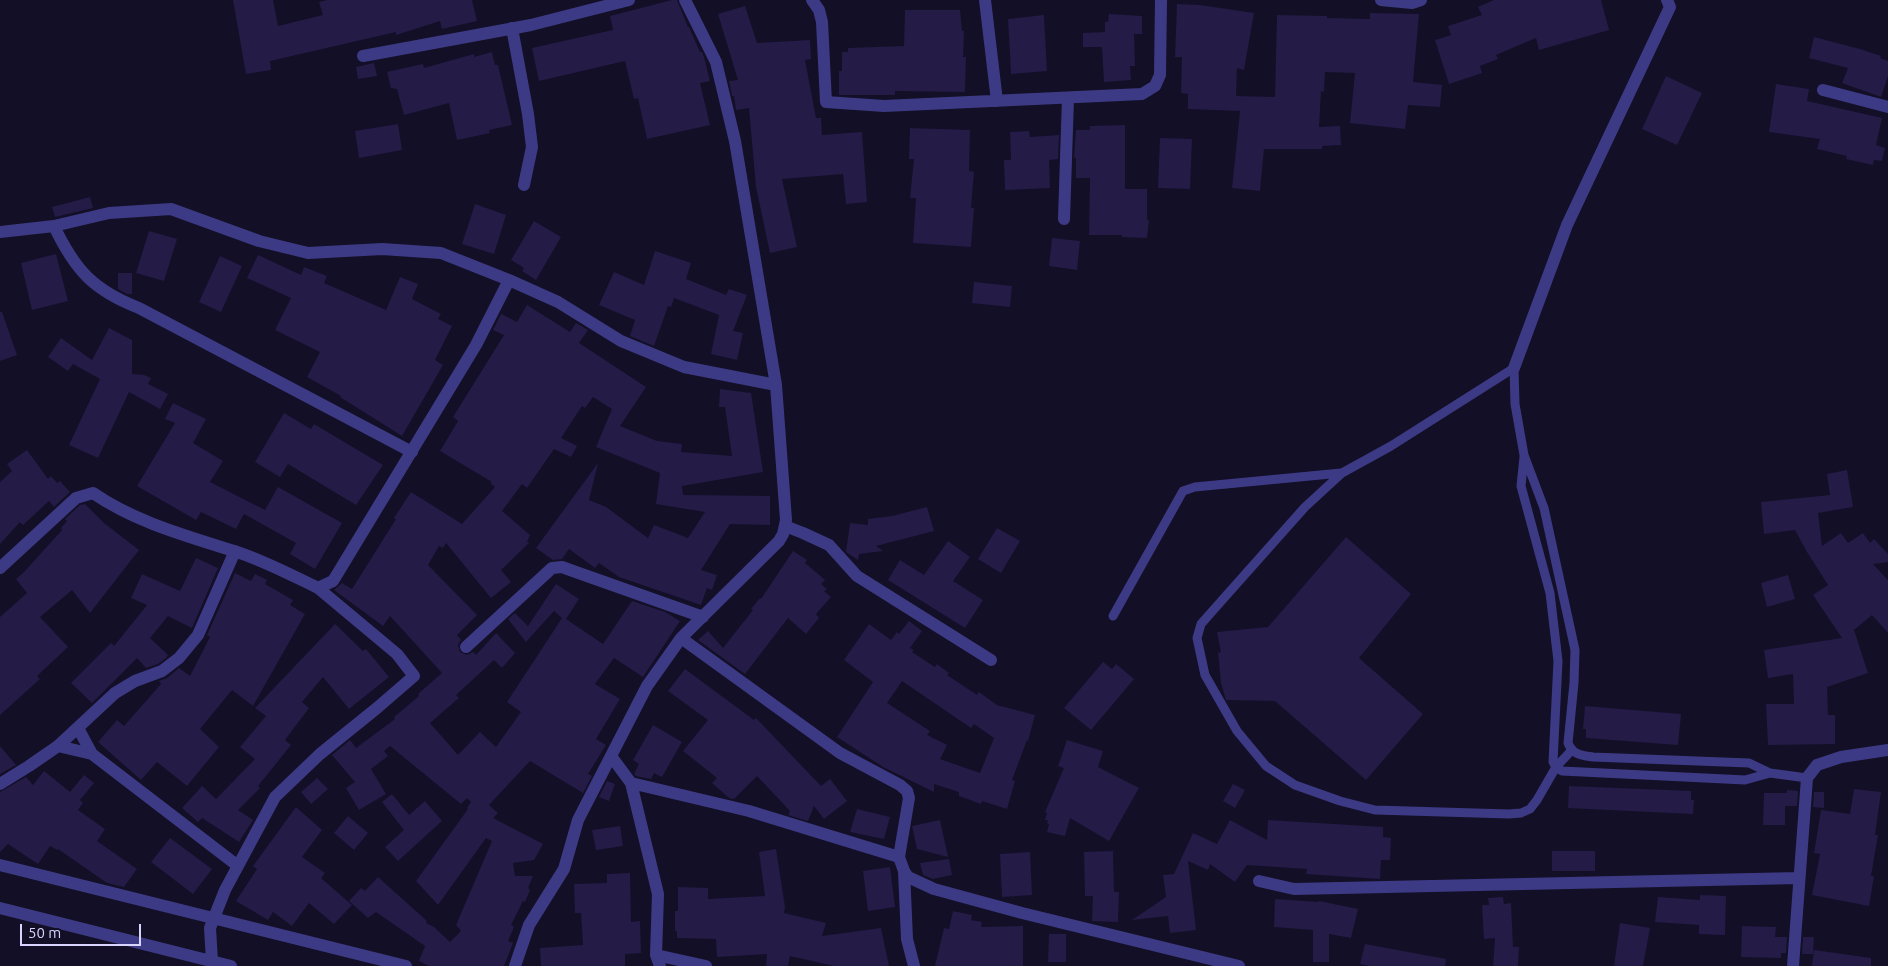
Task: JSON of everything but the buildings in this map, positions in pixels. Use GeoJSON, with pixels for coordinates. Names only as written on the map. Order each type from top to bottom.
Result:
{"type":"FeatureCollection","features":[{"type":"Feature","properties":{"kind":"street"},"geometry":{"type":"LineString","coordinates":[[363,56],[512,28],[629,0]]}},
{"type":"Feature","properties":{"kind":"street"},"geometry":{"type":"LineString","coordinates":[[515,966],[529,925],[564,869],[578,820],[647,686],[681,638],[780,542],[785,526],[786,512],[776,385],[734,141],[716,62],[686,0]]}},
{"type":"Feature","properties":{"kind":"street"},"geometry":{"type":"LineString","coordinates":[[812,0],[819,10],[822,22],[826,102],[884,106],[1142,94],[1155,86],[1160,76],[1161,0]]}},
{"type":"Feature","properties":{"kind":"street"},"geometry":{"type":"LineString","coordinates":[[984,0],[997,101]]}},
{"type":"Feature","properties":{"kind":"street"},"geometry":{"type":"LineString","coordinates":[[1381,0],[1412,3],[1421,0]]}},
{"type":"Feature","properties":{"kind":"street"},"geometry":{"type":"LineString","coordinates":[[1514,368],[1567,225],[1670,7],[1667,0]]}},
{"type":"Feature","properties":{"kind":"street"},"geometry":{"type":"LineString","coordinates":[[512,28],[528,114],[532,147],[524,185]]}},
{"type":"Feature","properties":{"kind":"street"},"geometry":{"type":"LineString","coordinates":[[1823,90],[1888,107]]}},
{"type":"Feature","properties":{"kind":"street"},"geometry":{"type":"LineString","coordinates":[[1064,219],[1068,98]]}},
{"type":"Feature","properties":{"kind":"street"},"geometry":{"type":"LineString","coordinates":[[0,232],[54,226],[109,213],[171,209],[259,241],[308,253],[382,249],[441,253],[558,302],[621,341],[684,367],[776,385]]}},
{"type":"Feature","properties":{"kind":"street"},"geometry":{"type":"LineString","coordinates":[[54,226],[64,248],[79,269],[95,285],[106,292],[140,308],[412,452]]}},
{"type":"Feature","properties":{"kind":"street"},"geometry":{"type":"LineString","coordinates":[[318,588],[333,581],[476,345],[509,280]]}},
{"type":"Feature","properties":{"kind":"street"},"geometry":{"type":"LineString","coordinates":[[0,568],[76,498],[94,493],[110,505],[130,514],[235,551],[318,588],[397,654],[414,676],[320,754],[275,796],[225,890],[213,919],[210,928],[212,961]]}},
{"type":"Feature","properties":{"kind":"street"},"geometry":{"type":"LineString","coordinates":[[785,526],[829,546],[857,576],[991,660]]}},
{"type":"Feature","properties":{"kind":"street"},"geometry":{"type":"LineString","coordinates":[[0,784],[58,746],[116,693],[135,680],[162,670],[178,658],[198,635],[235,551]]}},
{"type":"Feature","properties":{"kind":"street"},"geometry":{"type":"LineString","coordinates":[[466,647],[552,568],[562,567],[573,570],[703,617]]}},
{"type":"Feature","properties":{"kind":"street"},"geometry":{"type":"LineString","coordinates":[[681,638],[840,753],[892,780],[907,791],[909,798],[900,857],[904,872],[907,939],[914,966]]}},
{"type":"Feature","properties":{"kind":"street"},"geometry":{"type":"LineString","coordinates":[[78,728],[92,754],[238,866]]}},
{"type":"Feature","properties":{"kind":"street"},"geometry":{"type":"LineString","coordinates":[[58,746],[92,754]]}},
{"type":"Feature","properties":{"kind":"street"},"geometry":{"type":"LineString","coordinates":[[1793,966],[1807,778],[1817,765],[1841,757],[1888,750]]}},
{"type":"Feature","properties":{"kind":"street"},"geometry":{"type":"LineString","coordinates":[[611,756],[631,783],[658,894],[658,961],[706,966]]}},
{"type":"Feature","properties":{"kind":"street"},"geometry":{"type":"LineString","coordinates":[[631,783],[749,812],[900,857]]}},
{"type":"Feature","properties":{"kind":"street"},"geometry":{"type":"LineString","coordinates":[[0,865],[406,966]]}},
{"type":"Feature","properties":{"kind":"street"},"geometry":{"type":"LineString","coordinates":[[904,872],[908,876],[934,889],[1022,913],[1239,966]]}},
{"type":"Feature","properties":{"kind":"street"},"geometry":{"type":"LineString","coordinates":[[1259,881],[1294,889],[1799,878]]}},
{"type":"Feature","properties":{"kind":"street"},"geometry":{"type":"LineString","coordinates":[[0,908],[231,966]]}},
{"type":"Feature","properties":{"kind":"lane"},"geometry":{"type":"LineString","coordinates":[[1514,368],[1515,404],[1524,455],[1544,508],[1575,650],[1568,743],[1571,750],[1578,755],[1593,757],[1749,763],[1770,773],[1807,778]]}},
{"type":"Feature","properties":{"kind":"lane"},"geometry":{"type":"LineString","coordinates":[[1514,368],[1391,446],[1342,473],[1305,507],[1201,624],[1197,638],[1205,675],[1237,731],[1266,766],[1295,785],[1340,801],[1375,810],[1521,813],[1530,809],[1556,767],[1571,750]]}},
{"type":"Feature","properties":{"kind":"lane"},"geometry":{"type":"LineString","coordinates":[[1524,455],[1521,486],[1550,593],[1558,661],[1553,762],[1556,767],[1562,771],[1745,780],[1770,773]]}},
{"type":"Feature","properties":{"kind":"lane"},"geometry":{"type":"LineString","coordinates":[[1112,616],[1183,491],[1195,487],[1342,473]]}}]}
